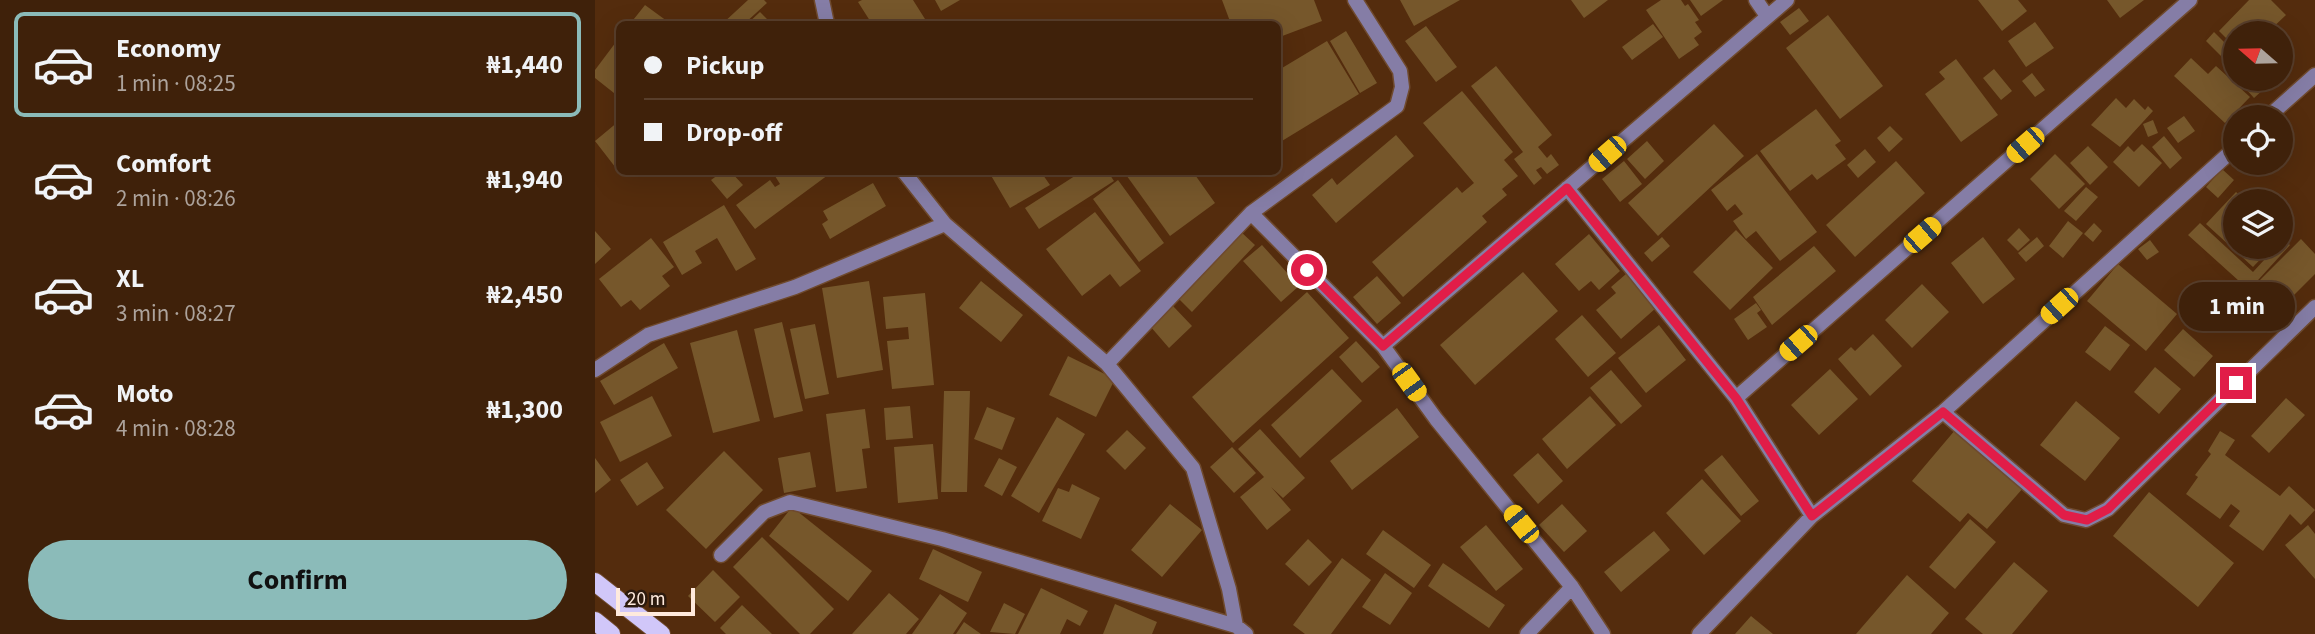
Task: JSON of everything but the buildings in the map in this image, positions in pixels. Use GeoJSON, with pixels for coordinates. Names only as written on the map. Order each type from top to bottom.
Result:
{"type":"FeatureCollection","features":[{"type":"Feature","properties":{"kind":"main road"},"geometry":{"type":"LineString","coordinates":[[595,582],[661,634]]}},
{"type":"Feature","properties":{"kind":"main road"},"geometry":{"type":"LineString","coordinates":[[595,621],[611,634]]}},
{"type":"Feature","properties":{"kind":"street"},"geometry":{"type":"LineString","coordinates":[[822,0],[826,21]]}},
{"type":"Feature","properties":{"kind":"street"},"geometry":{"type":"LineString","coordinates":[[1108,364],[1251,212],[1397,106],[1402,88],[1400,71],[1355,0]]}},
{"type":"Feature","properties":{"kind":"street"},"geometry":{"type":"LineString","coordinates":[[1756,0],[1767,16]]}},
{"type":"Feature","properties":{"kind":"street"},"geometry":{"type":"LineString","coordinates":[[1383,346],[1787,0]]}},
{"type":"Feature","properties":{"kind":"street"},"geometry":{"type":"LineString","coordinates":[[1736,398],[2190,0]]}},
{"type":"Feature","properties":{"kind":"street"},"geometry":{"type":"LineString","coordinates":[[2281,105],[2315,75]]}},
{"type":"Feature","properties":{"kind":"street"},"geometry":{"type":"LineString","coordinates":[[1699,634],[1812,516],[1943,412],[2223,159]]}},
{"type":"Feature","properties":{"kind":"street"},"geometry":{"type":"LineString","coordinates":[[906,175],[945,224],[1108,364],[1193,468],[1241,630]]}},
{"type":"Feature","properties":{"kind":"street"},"geometry":{"type":"LineString","coordinates":[[1567,188],[1736,398],[1812,516]]}},
{"type":"Feature","properties":{"kind":"street"},"geometry":{"type":"LineString","coordinates":[[1251,212],[1383,346],[1436,419],[1572,587],[1603,634]]}},
{"type":"Feature","properties":{"kind":"street"},"geometry":{"type":"LineString","coordinates":[[595,370],[648,335],[795,287],[945,224]]}},
{"type":"Feature","properties":{"kind":"street"},"geometry":{"type":"LineString","coordinates":[[1943,412],[2064,515],[2087,520],[2108,509],[2315,307]]}},
{"type":"Feature","properties":{"kind":"street"},"geometry":{"type":"LineString","coordinates":[[721,555],[764,512],[790,502],[942,539],[1241,630]]}},
{"type":"Feature","properties":{"kind":"street"},"geometry":{"type":"LineString","coordinates":[[1527,634],[1572,587]]}},
{"type":"Feature","properties":{"kind":"route"},"geometry":{"type":"LineString","coordinates":[[1307,270],[1383,346],[1567,188],[1736,398],[1812,516],[1943,412],[2064,515],[2087,520],[2108,509],[2236,383]]}}]}
